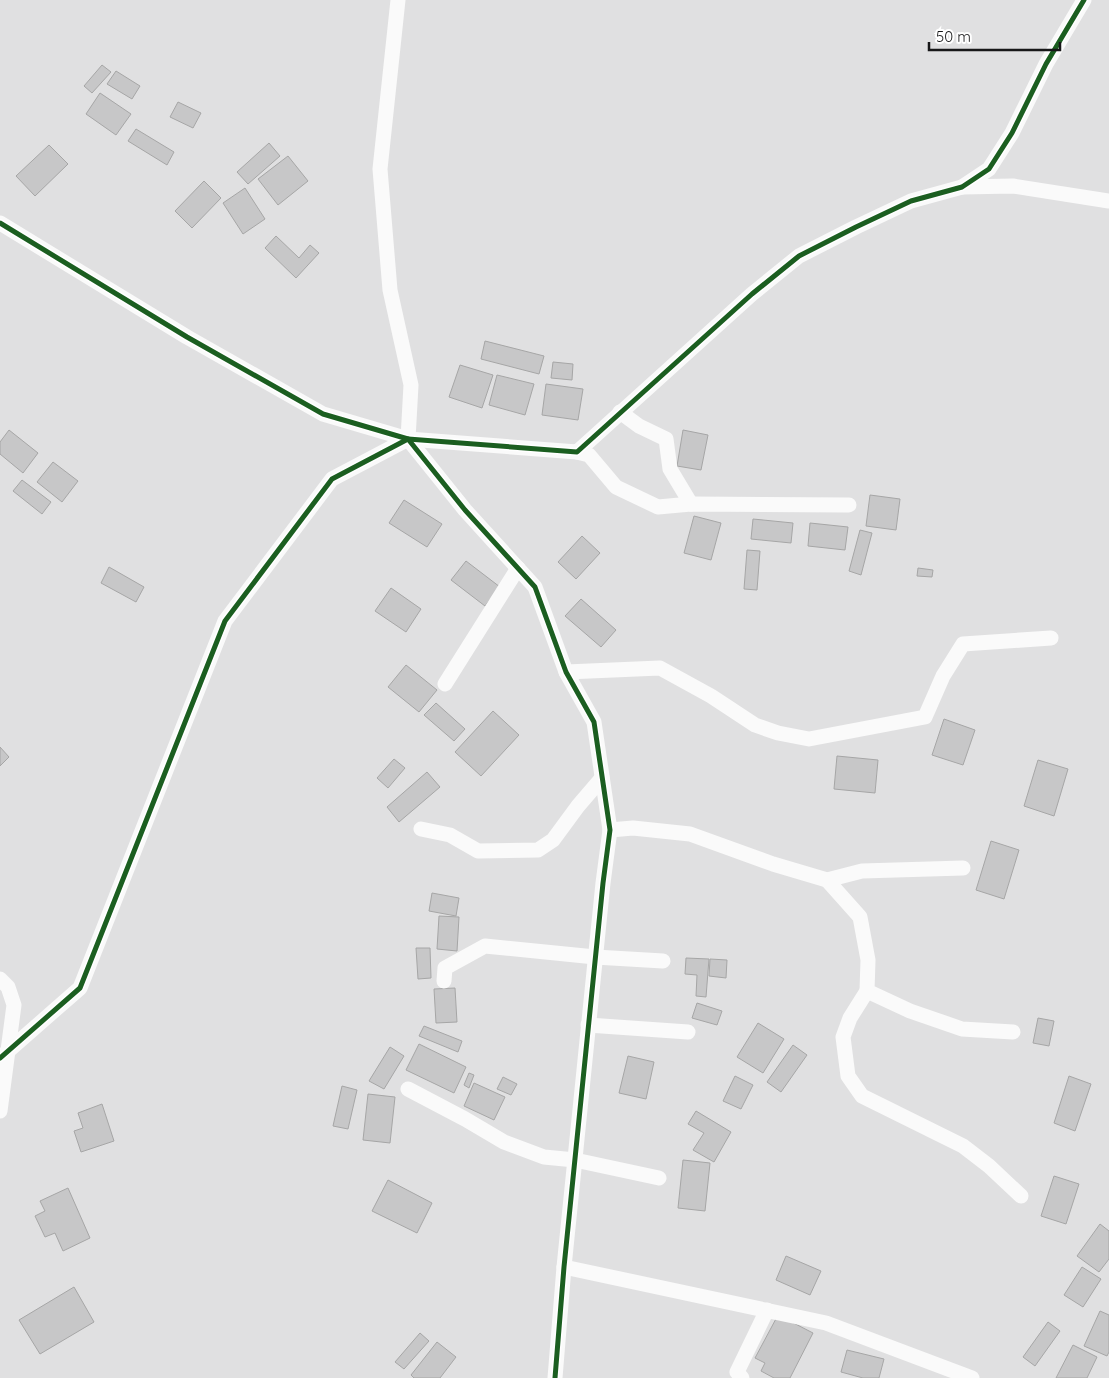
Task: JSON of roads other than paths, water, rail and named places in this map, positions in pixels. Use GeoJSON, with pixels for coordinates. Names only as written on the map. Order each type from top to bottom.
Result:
{"type":"FeatureCollection","features":[{"type":"Feature","properties":{"kind":"street"},"geometry":{"type":"LineString","coordinates":[[398,0],[380,169],[390,290],[411,385],[408,439],[466,510],[536,587],[566,672],[594,722],[610,830],[588,1025],[555,1378]]}},
{"type":"Feature","properties":{"kind":"street"},"geometry":{"type":"LineString","coordinates":[[962,187],[989,169],[994,162],[1012,133],[1046,64],[1084,0]]}},
{"type":"Feature","properties":{"kind":"street"},"geometry":{"type":"LineString","coordinates":[[578,452],[752,294],[799,256],[911,201],[962,187],[1013,186],[1109,201]]}},
{"type":"Feature","properties":{"kind":"street"},"geometry":{"type":"LineString","coordinates":[[0,223],[187,337],[323,414],[408,439],[578,452],[589,455],[616,487],[658,507],[691,504],[849,505]]}},
{"type":"Feature","properties":{"kind":"street"},"geometry":{"type":"LineString","coordinates":[[620,412],[638,426],[666,440],[670,469],[691,504]]}},
{"type":"Feature","properties":{"kind":"street"},"geometry":{"type":"LineString","coordinates":[[4,1054],[80,988],[225,621],[332,479],[408,439]]}},
{"type":"Feature","properties":{"kind":"street"},"geometry":{"type":"LineString","coordinates":[[445,684],[518,568]]}},
{"type":"Feature","properties":{"kind":"street"},"geometry":{"type":"LineString","coordinates":[[566,672],[660,668],[711,696],[755,725],[778,734],[809,739],[925,717],[943,676],[963,644],[1051,638]]}},
{"type":"Feature","properties":{"kind":"street"},"geometry":{"type":"LineString","coordinates":[[421,830],[450,835],[478,851],[538,850],[553,840],[602,778]]}},
{"type":"Feature","properties":{"kind":"street"},"geometry":{"type":"LineString","coordinates":[[610,830],[633,828],[690,834],[773,864],[827,880],[862,871],[963,868]]}},
{"type":"Feature","properties":{"kind":"street"},"geometry":{"type":"LineString","coordinates":[[827,880],[860,917],[868,960],[867,991],[850,1018],[843,1037],[848,1076],[862,1096],[963,1146],[989,1166],[1020,1196]]}},
{"type":"Feature","properties":{"kind":"street"},"geometry":{"type":"LineString","coordinates":[[444,980],[445,968],[485,946],[595,957],[663,961]]}},
{"type":"Feature","properties":{"kind":"street"},"geometry":{"type":"LineString","coordinates":[[0,979],[8,987],[14,1005],[4,1054],[0,1111]]}},
{"type":"Feature","properties":{"kind":"street"},"geometry":{"type":"LineString","coordinates":[[867,991],[910,1011],[962,1030],[1013,1032]]}},
{"type":"Feature","properties":{"kind":"street"},"geometry":{"type":"LineString","coordinates":[[588,1025],[688,1032]]}},
{"type":"Feature","properties":{"kind":"street"},"geometry":{"type":"LineString","coordinates":[[408,1089],[504,1142],[544,1157],[575,1160],[659,1178]]}},
{"type":"Feature","properties":{"kind":"street"},"geometry":{"type":"LineString","coordinates":[[564,1267],[826,1323],[972,1378]]}},
{"type":"Feature","properties":{"kind":"street"},"geometry":{"type":"LineString","coordinates":[[742,1378],[737,1372],[767,1310]]}}]}
